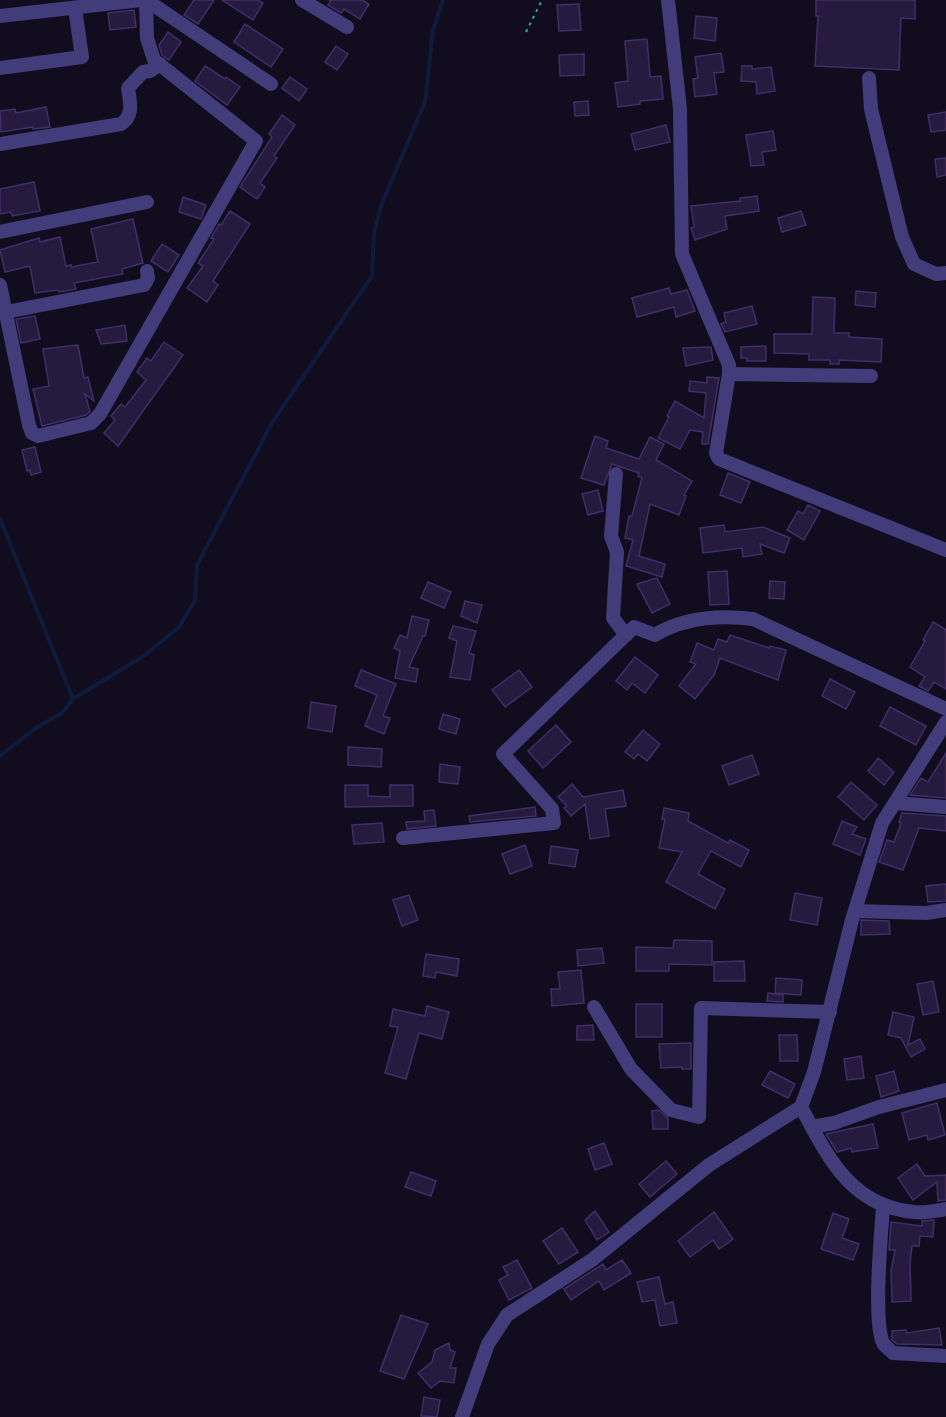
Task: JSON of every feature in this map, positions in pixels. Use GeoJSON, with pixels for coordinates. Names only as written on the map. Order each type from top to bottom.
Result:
{"type":"FeatureCollection","features":[{"type":"Feature","properties":{"kind":"street"},"geometry":{"type":"LineString","coordinates":[[0,16],[141,0]]}},
{"type":"Feature","properties":{"kind":"street"},"geometry":{"type":"LineString","coordinates":[[0,285],[32,433],[39,436],[91,423],[100,414],[256,141],[154,60],[147,38],[146,0]]}},
{"type":"Feature","properties":{"kind":"street"},"geometry":{"type":"LineString","coordinates":[[146,0],[271,84]]}},
{"type":"Feature","properties":{"kind":"street"},"geometry":{"type":"LineString","coordinates":[[302,0],[325,6],[346,27]]}},
{"type":"Feature","properties":{"kind":"street"},"geometry":{"type":"LineString","coordinates":[[668,0],[680,109],[682,254],[729,365],[716,453],[719,459],[946,550]]}},
{"type":"Feature","properties":{"kind":"street"},"geometry":{"type":"LineString","coordinates":[[0,68],[82,57],[75,8]]}},
{"type":"Feature","properties":{"kind":"street"},"geometry":{"type":"LineString","coordinates":[[0,144],[121,124],[127,120],[131,112],[128,88],[143,72],[150,71],[160,64]]}},
{"type":"Feature","properties":{"kind":"street"},"geometry":{"type":"LineString","coordinates":[[869,78],[871,109],[902,237],[914,264],[936,274],[946,273]]}},
{"type":"Feature","properties":{"kind":"street"},"geometry":{"type":"LineString","coordinates":[[0,232],[147,202]]}},
{"type":"Feature","properties":{"kind":"street"},"geometry":{"type":"LineString","coordinates":[[6,312],[144,285],[148,278],[147,271]]}},
{"type":"Feature","properties":{"kind":"street"},"geometry":{"type":"LineString","coordinates":[[729,374],[871,376]]}},
{"type":"Feature","properties":{"kind":"street"},"geometry":{"type":"LineString","coordinates":[[616,474],[611,536],[617,552],[613,618],[626,635]]}},
{"type":"Feature","properties":{"kind":"street"},"geometry":{"type":"LineString","coordinates":[[403,838],[554,823],[552,809],[503,754],[634,627],[655,635],[668,627],[721,616],[753,619],[946,709]]}},
{"type":"Feature","properties":{"kind":"street"},"geometry":{"type":"LineString","coordinates":[[462,1417],[488,1344],[507,1315],[592,1260],[709,1165],[801,1107],[814,1072],[855,911],[882,823],[946,722]]}},
{"type":"Feature","properties":{"kind":"street"},"geometry":{"type":"LineString","coordinates":[[895,803],[946,807]]}},
{"type":"Feature","properties":{"kind":"street"},"geometry":{"type":"LineString","coordinates":[[855,911],[926,913],[946,910]]}},
{"type":"Feature","properties":{"kind":"street"},"geometry":{"type":"LineString","coordinates":[[594,1007],[631,1069],[671,1110],[699,1118],[701,1008],[830,1012]]}},
{"type":"Feature","properties":{"kind":"street"},"geometry":{"type":"LineString","coordinates":[[812,1127],[834,1123],[879,1107],[946,1090]]}},
{"type":"Feature","properties":{"kind":"street"},"geometry":{"type":"LineString","coordinates":[[801,1107],[833,1165],[852,1186],[883,1207],[916,1213],[946,1209]]}},
{"type":"Feature","properties":{"kind":"street"},"geometry":{"type":"LineString","coordinates":[[883,1207],[879,1324],[883,1344],[893,1353],[946,1356]]}},
{"type":"Feature","properties":{"kind":"path"},"geometry":{"type":"LineString","coordinates":[[526,32],[542,0]]}},
{"type":"Feature","properties":{"kind":"building"},"geometry":{"type":"Polygon","coordinates":[[[194,0],[214,0],[198,24],[184,15],[194,0]]]}},
{"type":"Feature","properties":{"kind":"building"},"geometry":{"type":"Polygon","coordinates":[[[222,0],[258,0],[263,3],[253,20],[222,0]]]}},
{"type":"Feature","properties":{"kind":"building"},"geometry":{"type":"Polygon","coordinates":[[[329,0],[362,0],[369,4],[360,19],[344,9],[341,13],[328,5],[331,1],[329,0]]]}},
{"type":"Feature","properties":{"kind":"building"},"geometry":{"type":"Polygon","coordinates":[[[816,0],[915,0],[915,19],[901,18],[899,70],[815,66],[818,16],[816,16],[816,0]]]}},
{"type":"Feature","properties":{"kind":"building"},"geometry":{"type":"Polygon","coordinates":[[[579,4],[581,30],[559,31],[557,5],[579,4]]]}},
{"type":"Feature","properties":{"kind":"building"},"geometry":{"type":"Polygon","coordinates":[[[134,10],[136,27],[110,30],[108,13],[134,10]]]}},
{"type":"Feature","properties":{"kind":"building"},"geometry":{"type":"Polygon","coordinates":[[[696,16],[717,18],[715,41],[694,38],[696,16]]]}},
{"type":"Feature","properties":{"kind":"building"},"geometry":{"type":"Polygon","coordinates":[[[245,24],[283,49],[271,67],[234,42],[245,24]]]}},
{"type":"Feature","properties":{"kind":"building"},"geometry":{"type":"Polygon","coordinates":[[[168,32],[181,42],[169,60],[162,55],[159,45],[168,32]]]}},
{"type":"Feature","properties":{"kind":"building"},"geometry":{"type":"Polygon","coordinates":[[[647,39],[650,77],[661,76],[663,99],[640,101],[640,104],[618,107],[615,83],[628,81],[625,41],[647,39]]]}},
{"type":"Feature","properties":{"kind":"building"},"geometry":{"type":"Polygon","coordinates":[[[336,46],[348,54],[337,70],[325,62],[336,46]]]}},
{"type":"Feature","properties":{"kind":"building"},"geometry":{"type":"Polygon","coordinates":[[[721,53],[724,72],[714,73],[717,94],[695,97],[693,79],[698,78],[695,57],[721,53]]]}},
{"type":"Feature","properties":{"kind":"building"},"geometry":{"type":"Polygon","coordinates":[[[584,54],[584,75],[560,76],[559,55],[584,54]]]}},
{"type":"Feature","properties":{"kind":"building"},"geometry":{"type":"Polygon","coordinates":[[[205,66],[240,87],[227,105],[195,81],[205,66]]]}},
{"type":"Feature","properties":{"kind":"building"},"geometry":{"type":"Polygon","coordinates":[[[742,66],[752,66],[752,69],[771,67],[775,91],[757,94],[756,82],[741,81],[742,66]]]}},
{"type":"Feature","properties":{"kind":"building"},"geometry":{"type":"Polygon","coordinates":[[[290,77],[307,89],[299,101],[282,88],[290,77]]]}},
{"type":"Feature","properties":{"kind":"building"},"geometry":{"type":"Polygon","coordinates":[[[588,101],[589,115],[575,116],[574,102],[588,101]]]}},
{"type":"Feature","properties":{"kind":"building"},"geometry":{"type":"Polygon","coordinates":[[[46,107],[50,127],[1,132],[0,111],[15,109],[16,113],[46,107]]]}},
{"type":"Feature","properties":{"kind":"building"},"geometry":{"type":"Polygon","coordinates":[[[946,112],[946,130],[931,132],[928,115],[946,112]]]}},
{"type":"Feature","properties":{"kind":"building"},"geometry":{"type":"Polygon","coordinates":[[[282,115],[295,125],[274,156],[277,158],[260,183],[265,187],[257,199],[240,187],[272,137],[269,134],[282,115]]]}},
{"type":"Feature","properties":{"kind":"building"},"geometry":{"type":"Polygon","coordinates":[[[666,125],[670,142],[635,150],[631,134],[666,125]]]}},
{"type":"Feature","properties":{"kind":"building"},"geometry":{"type":"Polygon","coordinates":[[[773,131],[776,150],[762,152],[764,165],[751,166],[746,135],[773,131]]]}},
{"type":"Feature","properties":{"kind":"building"},"geometry":{"type":"Polygon","coordinates":[[[946,158],[946,175],[937,177],[935,159],[946,158]]]}},
{"type":"Feature","properties":{"kind":"building"},"geometry":{"type":"Polygon","coordinates":[[[34,182],[40,211],[12,216],[11,212],[0,214],[0,189],[34,182]]]}},
{"type":"Feature","properties":{"kind":"building"},"geometry":{"type":"Polygon","coordinates":[[[757,196],[759,211],[725,216],[727,229],[695,240],[691,228],[694,227],[691,206],[740,201],[740,198],[757,196]]]}},
{"type":"Feature","properties":{"kind":"building"},"geometry":{"type":"Polygon","coordinates":[[[183,197],[206,205],[201,219],[179,212],[183,197]]]}},
{"type":"Feature","properties":{"kind":"building"},"geometry":{"type":"Polygon","coordinates":[[[230,211],[250,224],[213,281],[218,285],[207,302],[187,288],[203,266],[198,263],[214,239],[211,238],[230,211]]]}},
{"type":"Feature","properties":{"kind":"building"},"geometry":{"type":"Polygon","coordinates":[[[801,211],[806,225],[782,232],[778,218],[801,211]]]}},
{"type":"Feature","properties":{"kind":"building"},"geometry":{"type":"Polygon","coordinates":[[[133,219],[143,263],[122,269],[123,274],[74,283],[76,289],[35,293],[30,266],[5,272],[0,250],[39,238],[40,242],[60,237],[66,266],[98,262],[91,229],[133,219]]]}},
{"type":"Feature","properties":{"kind":"building"},"geometry":{"type":"Polygon","coordinates":[[[162,244],[179,255],[168,272],[151,261],[162,244]]]}},
{"type":"Feature","properties":{"kind":"building"},"geometry":{"type":"Polygon","coordinates":[[[669,288],[671,294],[687,290],[695,311],[676,317],[674,307],[637,317],[632,298],[669,288]]]}},
{"type":"Feature","properties":{"kind":"building"},"geometry":{"type":"Polygon","coordinates":[[[856,291],[876,293],[875,307],[855,305],[856,291]]]}},
{"type":"Feature","properties":{"kind":"building"},"geometry":{"type":"Polygon","coordinates":[[[813,297],[835,298],[834,333],[849,333],[849,337],[882,339],[881,362],[839,360],[839,364],[830,364],[830,360],[809,360],[809,354],[774,353],[774,334],[812,334],[813,297]]]}},
{"type":"Feature","properties":{"kind":"building"},"geometry":{"type":"Polygon","coordinates":[[[752,306],[757,324],[725,332],[721,324],[726,322],[724,313],[752,306]]]}},
{"type":"Feature","properties":{"kind":"building"},"geometry":{"type":"Polygon","coordinates":[[[35,316],[40,339],[21,343],[16,319],[35,316]]]}},
{"type":"Feature","properties":{"kind":"building"},"geometry":{"type":"Polygon","coordinates":[[[125,325],[127,341],[101,344],[96,330],[125,325]]]}},
{"type":"Feature","properties":{"kind":"building"},"geometry":{"type":"Polygon","coordinates":[[[164,342],[183,355],[118,446],[104,433],[115,420],[111,416],[121,404],[125,407],[146,380],[137,372],[147,358],[151,361],[164,342]]]}},
{"type":"Feature","properties":{"kind":"building"},"geometry":{"type":"Polygon","coordinates":[[[78,345],[84,378],[88,377],[94,401],[85,394],[90,411],[86,415],[42,426],[33,389],[49,386],[43,349],[78,345]]]}},
{"type":"Feature","properties":{"kind":"building"},"geometry":{"type":"Polygon","coordinates":[[[766,346],[766,361],[747,361],[747,358],[741,358],[741,347],[766,346]]]}},
{"type":"Feature","properties":{"kind":"building"},"geometry":{"type":"Polygon","coordinates":[[[711,347],[713,360],[686,366],[683,348],[711,347]]]}},
{"type":"Feature","properties":{"kind":"building"},"geometry":{"type":"Polygon","coordinates":[[[707,377],[719,378],[708,444],[702,444],[703,432],[690,430],[680,449],[658,438],[675,401],[704,418],[706,393],[689,391],[690,381],[707,383],[707,377]]]}},
{"type":"Feature","properties":{"kind":"building"},"geometry":{"type":"Polygon","coordinates":[[[595,436],[608,441],[606,448],[639,459],[650,437],[664,444],[656,460],[692,481],[684,495],[686,496],[679,515],[650,504],[639,556],[665,564],[662,577],[626,566],[633,540],[625,538],[629,516],[632,516],[642,478],[638,476],[639,473],[612,464],[604,485],[581,478],[595,436]]]}},
{"type":"Feature","properties":{"kind":"building"},"geometry":{"type":"Polygon","coordinates":[[[35,447],[41,472],[31,475],[30,470],[27,471],[22,450],[35,447]]]}},
{"type":"Feature","properties":{"kind":"building"},"geometry":{"type":"Polygon","coordinates":[[[728,473],[750,482],[741,503],[720,495],[728,473]]]}},
{"type":"Feature","properties":{"kind":"building"},"geometry":{"type":"Polygon","coordinates":[[[598,490],[603,511],[588,515],[582,494],[598,490]]]}},
{"type":"Feature","properties":{"kind":"building"},"geometry":{"type":"Polygon","coordinates":[[[808,505],[820,511],[804,540],[787,530],[798,511],[803,514],[808,505]]]}},
{"type":"Feature","properties":{"kind":"building"},"geometry":{"type":"Polygon","coordinates":[[[724,525],[725,532],[763,527],[790,538],[784,553],[760,544],[762,554],[743,557],[742,548],[703,553],[700,528],[724,525]]]}},
{"type":"Feature","properties":{"kind":"building"},"geometry":{"type":"Polygon","coordinates":[[[727,571],[729,604],[710,605],[708,572],[727,571]]]}},
{"type":"Feature","properties":{"kind":"building"},"geometry":{"type":"Polygon","coordinates":[[[657,578],[670,604],[652,613],[637,584],[657,578]]]}},
{"type":"Feature","properties":{"kind":"building"},"geometry":{"type":"Polygon","coordinates":[[[770,581],[785,582],[784,599],[769,598],[770,581]]]}},
{"type":"Feature","properties":{"kind":"building"},"geometry":{"type":"Polygon","coordinates":[[[428,582],[451,592],[444,608],[421,598],[428,582]]]}},
{"type":"Feature","properties":{"kind":"building"},"geometry":{"type":"Polygon","coordinates":[[[465,601],[482,605],[477,623],[461,616],[465,601]]]}},
{"type":"Feature","properties":{"kind":"building"},"geometry":{"type":"Polygon","coordinates":[[[412,616],[429,620],[425,636],[409,667],[418,669],[416,682],[395,678],[400,651],[394,648],[400,635],[407,638],[412,616]]]}},
{"type":"Feature","properties":{"kind":"building"},"geometry":{"type":"Polygon","coordinates":[[[933,622],[946,630],[946,689],[934,682],[928,691],[919,686],[925,677],[910,667],[933,622]]]}},
{"type":"Feature","properties":{"kind":"building"},"geometry":{"type":"Polygon","coordinates":[[[453,626],[476,631],[469,653],[474,655],[470,680],[450,677],[457,641],[449,638],[453,626]]]}},
{"type":"Feature","properties":{"kind":"building"},"geometry":{"type":"Polygon","coordinates":[[[730,635],[769,648],[770,646],[786,650],[778,680],[720,658],[714,675],[695,699],[679,686],[696,664],[690,662],[697,643],[714,650],[718,639],[727,642],[730,635]]]}},
{"type":"Feature","properties":{"kind":"building"},"geometry":{"type":"Polygon","coordinates":[[[635,657],[658,675],[645,693],[632,683],[627,690],[616,681],[635,657]]]}},
{"type":"Feature","properties":{"kind":"building"},"geometry":{"type":"Polygon","coordinates":[[[361,670],[396,684],[383,716],[390,718],[384,734],[365,726],[377,695],[355,686],[361,670]]]}},
{"type":"Feature","properties":{"kind":"building"},"geometry":{"type":"Polygon","coordinates":[[[519,670],[532,687],[505,707],[492,690],[519,670]]]}},
{"type":"Feature","properties":{"kind":"building"},"geometry":{"type":"Polygon","coordinates":[[[830,679],[855,692],[846,709],[822,696],[830,679]]]}},
{"type":"Feature","properties":{"kind":"building"},"geometry":{"type":"Polygon","coordinates":[[[311,702],[336,706],[332,732],[308,728],[311,702]]]}},
{"type":"Feature","properties":{"kind":"building"},"geometry":{"type":"Polygon","coordinates":[[[890,707],[926,726],[916,745],[880,726],[890,707]]]}},
{"type":"Feature","properties":{"kind":"building"},"geometry":{"type":"Polygon","coordinates":[[[443,714],[460,719],[456,734],[439,729],[443,714]]]}},
{"type":"Feature","properties":{"kind":"building"},"geometry":{"type":"Polygon","coordinates":[[[556,725],[571,742],[543,768],[528,751],[556,725]]]}},
{"type":"Feature","properties":{"kind":"building"},"geometry":{"type":"Polygon","coordinates":[[[643,730],[660,744],[647,761],[638,754],[634,759],[625,752],[643,730]]]}},
{"type":"Feature","properties":{"kind":"building"},"geometry":{"type":"Polygon","coordinates":[[[348,747],[382,749],[381,767],[348,765],[348,747]]]}},
{"type":"Feature","properties":{"kind":"building"},"geometry":{"type":"Polygon","coordinates":[[[946,753],[946,798],[910,795],[921,778],[928,782],[946,753]]]}},
{"type":"Feature","properties":{"kind":"building"},"geometry":{"type":"Polygon","coordinates":[[[752,755],[759,774],[729,785],[722,766],[752,755]]]}},
{"type":"Feature","properties":{"kind":"building"},"geometry":{"type":"Polygon","coordinates":[[[878,758],[894,772],[884,785],[868,771],[878,758]]]}},
{"type":"Feature","properties":{"kind":"building"},"geometry":{"type":"Polygon","coordinates":[[[440,764],[460,767],[458,784],[439,782],[440,764]]]}},
{"type":"Feature","properties":{"kind":"building"},"geometry":{"type":"Polygon","coordinates":[[[851,782],[877,805],[864,820],[838,797],[851,782]]]}},
{"type":"Feature","properties":{"kind":"building"},"geometry":{"type":"Polygon","coordinates":[[[572,784],[583,797],[623,790],[626,806],[605,809],[609,836],[590,839],[585,804],[571,816],[564,808],[567,806],[558,797],[572,784]]]}},
{"type":"Feature","properties":{"kind":"building"},"geometry":{"type":"Polygon","coordinates":[[[345,785],[368,785],[368,796],[390,797],[390,785],[413,785],[413,806],[345,807],[345,785]]]}},
{"type":"Feature","properties":{"kind":"building"},"geometry":{"type":"Polygon","coordinates":[[[535,807],[536,816],[470,822],[469,816],[535,807]]]}},
{"type":"Feature","properties":{"kind":"building"},"geometry":{"type":"Polygon","coordinates":[[[664,808],[689,813],[688,821],[728,843],[730,840],[749,850],[741,867],[711,851],[698,874],[725,889],[715,909],[666,882],[682,852],[659,848],[665,819],[662,819],[664,808]]]}},
{"type":"Feature","properties":{"kind":"building"},"geometry":{"type":"Polygon","coordinates":[[[434,810],[436,826],[407,829],[406,822],[425,821],[424,811],[434,810]]]}},
{"type":"Feature","properties":{"kind":"building"},"geometry":{"type":"Polygon","coordinates":[[[902,813],[946,816],[946,831],[919,828],[903,870],[879,862],[887,840],[894,842],[902,813]]]}},
{"type":"Feature","properties":{"kind":"building"},"geometry":{"type":"Polygon","coordinates":[[[842,821],[857,827],[852,834],[866,839],[860,855],[833,844],[842,821]]]}},
{"type":"Feature","properties":{"kind":"building"},"geometry":{"type":"Polygon","coordinates":[[[382,823],[384,842],[354,844],[352,825],[382,823]]]}},
{"type":"Feature","properties":{"kind":"building"},"geometry":{"type":"Polygon","coordinates":[[[525,845],[532,866],[510,874],[502,854],[525,845]]]}},
{"type":"Feature","properties":{"kind":"building"},"geometry":{"type":"Polygon","coordinates":[[[551,846],[578,850],[575,867],[549,863],[551,846]]]}},
{"type":"Feature","properties":{"kind":"building"},"geometry":{"type":"Polygon","coordinates":[[[946,884],[946,901],[928,902],[926,886],[946,884]]]}},
{"type":"Feature","properties":{"kind":"building"},"geometry":{"type":"Polygon","coordinates":[[[795,893],[822,898],[817,925],[790,920],[795,893]]]}},
{"type":"Feature","properties":{"kind":"building"},"geometry":{"type":"Polygon","coordinates":[[[409,895],[418,920],[402,926],[393,900],[409,895]]]}},
{"type":"Feature","properties":{"kind":"building"},"geometry":{"type":"Polygon","coordinates":[[[861,920],[889,921],[890,934],[861,935],[861,920]]]}},
{"type":"Feature","properties":{"kind":"building"},"geometry":{"type":"Polygon","coordinates":[[[674,940],[712,941],[712,965],[669,964],[669,971],[636,971],[636,947],[673,948],[674,940]]]}},
{"type":"Feature","properties":{"kind":"building"},"geometry":{"type":"Polygon","coordinates":[[[602,948],[604,963],[578,966],[577,950],[602,948]]]}},
{"type":"Feature","properties":{"kind":"building"},"geometry":{"type":"Polygon","coordinates":[[[426,954],[459,959],[457,976],[436,972],[435,978],[423,976],[426,954]]]}},
{"type":"Feature","properties":{"kind":"building"},"geometry":{"type":"Polygon","coordinates":[[[744,961],[745,981],[714,981],[714,962],[744,961]]]}},
{"type":"Feature","properties":{"kind":"building"},"geometry":{"type":"Polygon","coordinates":[[[581,970],[584,1003],[552,1006],[551,989],[560,989],[558,972],[581,970]]]}},
{"type":"Feature","properties":{"kind":"building"},"geometry":{"type":"Polygon","coordinates":[[[776,978],[802,980],[801,995],[775,993],[776,978]]]}},
{"type":"Feature","properties":{"kind":"building"},"geometry":{"type":"Polygon","coordinates":[[[933,981],[939,1012],[923,1015],[917,984],[933,981]]]}},
{"type":"Feature","properties":{"kind":"building"},"geometry":{"type":"Polygon","coordinates":[[[768,993],[783,995],[783,1002],[767,1001],[768,993]]]}},
{"type":"Feature","properties":{"kind":"building"},"geometry":{"type":"Polygon","coordinates":[[[636,1004],[662,1004],[662,1037],[636,1037],[636,1004]]]}},
{"type":"Feature","properties":{"kind":"building"},"geometry":{"type":"Polygon","coordinates":[[[427,1006],[449,1012],[442,1039],[419,1033],[406,1079],[385,1073],[398,1027],[390,1026],[393,1009],[425,1016],[427,1006]]]}},
{"type":"Feature","properties":{"kind":"building"},"geometry":{"type":"Polygon","coordinates":[[[893,1012],[914,1017],[908,1045],[920,1039],[925,1049],[911,1057],[901,1038],[888,1035],[893,1012]]]}},
{"type":"Feature","properties":{"kind":"building"},"geometry":{"type":"Polygon","coordinates":[[[593,1025],[594,1040],[577,1040],[577,1026],[593,1025]]]}},
{"type":"Feature","properties":{"kind":"building"},"geometry":{"type":"Polygon","coordinates":[[[779,1035],[797,1035],[798,1061],[780,1061],[779,1035]]]}},
{"type":"Feature","properties":{"kind":"building"},"geometry":{"type":"Polygon","coordinates":[[[691,1043],[691,1069],[661,1068],[659,1044],[691,1043]]]}},
{"type":"Feature","properties":{"kind":"building"},"geometry":{"type":"Polygon","coordinates":[[[861,1056],[864,1078],[847,1080],[844,1059],[861,1056]]]}},
{"type":"Feature","properties":{"kind":"building"},"geometry":{"type":"Polygon","coordinates":[[[770,1071],[795,1084],[788,1098],[762,1085],[770,1071]]]}},
{"type":"Feature","properties":{"kind":"building"},"geometry":{"type":"Polygon","coordinates":[[[894,1071],[899,1091],[881,1097],[876,1076],[894,1071]]]}},
{"type":"Feature","properties":{"kind":"building"},"geometry":{"type":"Polygon","coordinates":[[[937,1103],[945,1135],[928,1140],[927,1135],[909,1140],[902,1113],[937,1103]]]}},
{"type":"Feature","properties":{"kind":"building"},"geometry":{"type":"Polygon","coordinates":[[[659,1110],[668,1118],[668,1129],[653,1129],[652,1111],[659,1110]]]}},
{"type":"Feature","properties":{"kind":"building"},"geometry":{"type":"Polygon","coordinates":[[[873,1124],[878,1148],[852,1152],[851,1148],[837,1152],[826,1134],[873,1124]]]}},
{"type":"Feature","properties":{"kind":"building"},"geometry":{"type":"Polygon","coordinates":[[[604,1143],[612,1164],[595,1170],[588,1149],[604,1143]]]}},
{"type":"Feature","properties":{"kind":"building"},"geometry":{"type":"Polygon","coordinates":[[[666,1161],[677,1174],[650,1197],[639,1184],[666,1161]]]}},
{"type":"Feature","properties":{"kind":"building"},"geometry":{"type":"Polygon","coordinates":[[[917,1164],[925,1176],[946,1175],[946,1200],[938,1201],[937,1182],[913,1200],[898,1178],[917,1164]]]}},
{"type":"Feature","properties":{"kind":"building"},"geometry":{"type":"Polygon","coordinates":[[[411,1172],[436,1181],[431,1196],[405,1187],[411,1172]]]}},
{"type":"Feature","properties":{"kind":"building"},"geometry":{"type":"Polygon","coordinates":[[[595,1211],[609,1232],[597,1240],[585,1220],[595,1211]]]}},
{"type":"Feature","properties":{"kind":"building"},"geometry":{"type":"Polygon","coordinates":[[[714,1212],[733,1239],[719,1249],[713,1240],[690,1257],[678,1241],[714,1212]]]}},
{"type":"Feature","properties":{"kind":"building"},"geometry":{"type":"Polygon","coordinates":[[[833,1213],[849,1219],[842,1238],[859,1244],[853,1260],[821,1249],[833,1213]]]}},
{"type":"Feature","properties":{"kind":"building"},"geometry":{"type":"Polygon","coordinates":[[[934,1220],[933,1237],[920,1236],[919,1246],[912,1246],[911,1301],[892,1302],[891,1271],[895,1250],[889,1250],[891,1222],[922,1226],[922,1221],[934,1220]]]}},
{"type":"Feature","properties":{"kind":"building"},"geometry":{"type":"Polygon","coordinates":[[[562,1228],[578,1252],[559,1264],[543,1241],[562,1228]]]}},
{"type":"Feature","properties":{"kind":"building"},"geometry":{"type":"Polygon","coordinates":[[[517,1260],[532,1288],[509,1300],[499,1280],[508,1275],[503,1267],[517,1260]]]}},
{"type":"Feature","properties":{"kind":"building"},"geometry":{"type":"Polygon","coordinates":[[[622,1260],[631,1273],[604,1290],[599,1281],[571,1300],[564,1289],[603,1264],[606,1270],[622,1260]]]}},
{"type":"Feature","properties":{"kind":"building"},"geometry":{"type":"Polygon","coordinates":[[[659,1277],[665,1304],[673,1302],[677,1323],[660,1326],[655,1300],[642,1302],[637,1282],[659,1277]]]}},
{"type":"Feature","properties":{"kind":"building"},"geometry":{"type":"Polygon","coordinates":[[[401,1315],[428,1324],[404,1379],[380,1371],[401,1315]]]}},
{"type":"Feature","properties":{"kind":"building"},"geometry":{"type":"Polygon","coordinates":[[[939,1328],[942,1345],[897,1344],[892,1340],[892,1331],[906,1330],[907,1333],[939,1328]]]}},
{"type":"Feature","properties":{"kind":"building"},"geometry":{"type":"Polygon","coordinates":[[[449,1343],[450,1350],[455,1352],[450,1368],[456,1368],[454,1383],[440,1381],[431,1388],[418,1373],[432,1362],[435,1350],[449,1343]]]}},
{"type":"Feature","properties":{"kind":"building"},"geometry":{"type":"Polygon","coordinates":[[[424,1397],[440,1400],[437,1417],[421,1416],[424,1397]]]}},
{"type":"Feature","properties":{"kind":"waterway"},"geometry":{"type":"LineString","coordinates":[[0,756],[36,728],[62,713],[73,699],[145,655],[179,627],[195,600],[197,565],[273,421],[372,276],[374,233],[382,203],[425,102],[433,30],[443,0]]}},
{"type":"Feature","properties":{"kind":"waterway"},"geometry":{"type":"LineString","coordinates":[[0,519],[73,699]]}}]}
